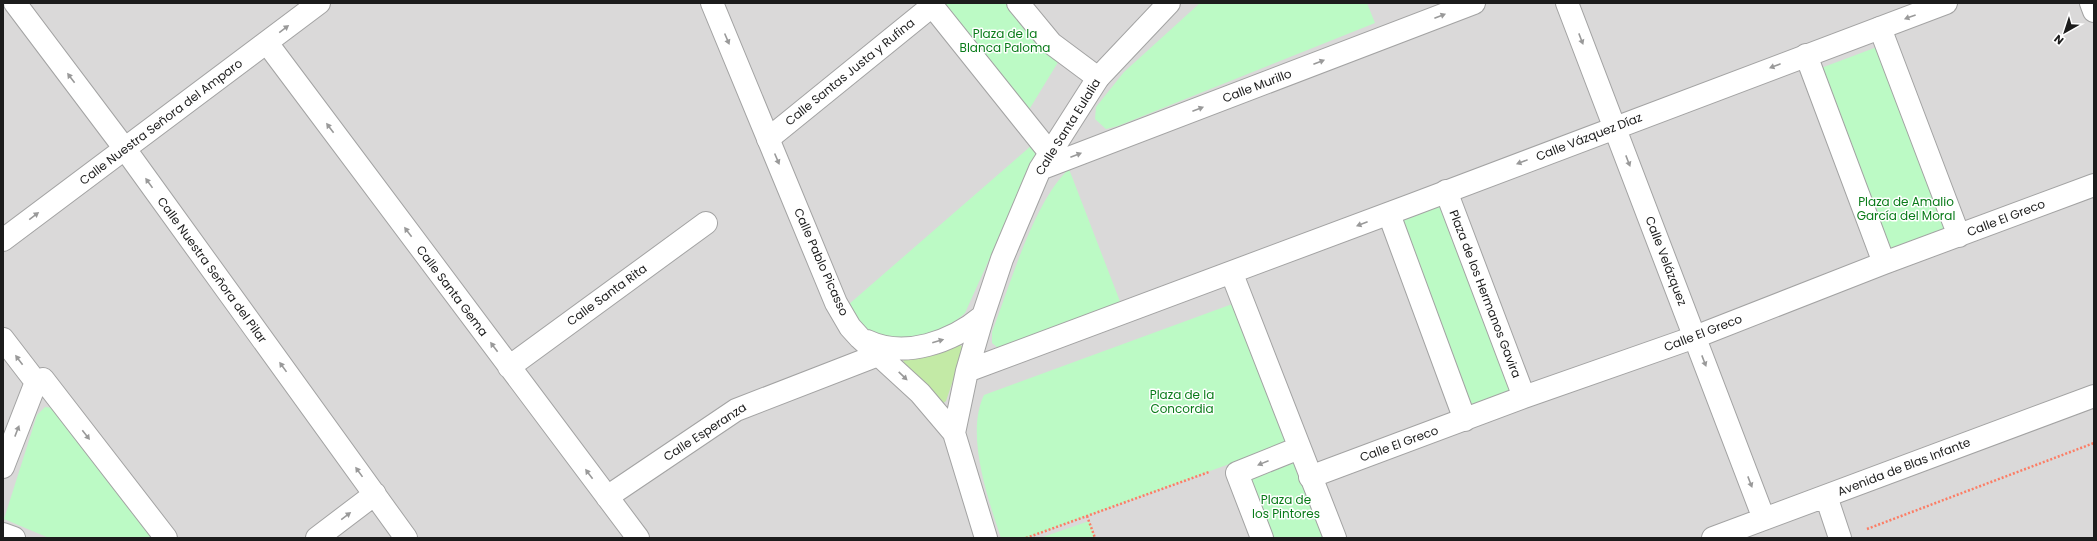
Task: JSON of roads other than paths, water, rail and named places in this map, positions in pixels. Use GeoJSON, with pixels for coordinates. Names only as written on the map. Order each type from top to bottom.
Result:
{"type":"FeatureCollection","features":[{"type":"Feature","properties":{"kind":"street","name":"Calle Nuestra Señora del Pilar"},"geometry":{"type":"LineString","coordinates":[[15,3],[125,149],[406,538]]}},
{"type":"Feature","properties":{"kind":"street","name":"Calle Nuestra Señora del Amparo"},"geometry":{"type":"LineString","coordinates":[[3,240],[319,3]]}},
{"type":"Feature","properties":{"kind":"street","name":"Calle Pablo Picasso"},"geometry":{"type":"LineString","coordinates":[[712,3],[836,303],[850,327],[920,393],[954,433],[986,538]]}},
{"type":"Feature","properties":{"kind":"street"},"geometry":{"type":"LineString","coordinates":[[1018,3],[1050,43],[1098,78]]}},
{"type":"Feature","properties":{"kind":"street","name":"Calle Santa Eulalia"},"geometry":{"type":"LineString","coordinates":[[954,433],[967,371],[1002,259],[1045,161],[1098,78],[1169,3]]}},
{"type":"Feature","properties":{"kind":"street","name":"Calle Murillo"},"geometry":{"type":"LineString","coordinates":[[1045,161],[1474,3]]}},
{"type":"Feature","properties":{"kind":"street","name":"Calle Velázquez"},"geometry":{"type":"LineString","coordinates":[[1567,3],[1764,519]]}},
{"type":"Feature","properties":{"kind":"street","name":"Calle Vázquez Díaz"},"geometry":{"type":"LineString","coordinates":[[967,371],[1232,274],[1615,126],[1946,3]]}},
{"type":"Feature","properties":{"kind":"street"},"geometry":{"type":"LineString","coordinates":[[2091,3],[2094,11]]}},
{"type":"Feature","properties":{"kind":"street","name":"Calle Santas Justa y Rufina"},"geometry":{"type":"LineString","coordinates":[[768,139],[931,4]]}},
{"type":"Feature","properties":{"kind":"street"},"geometry":{"type":"LineString","coordinates":[[931,4],[1045,161]]}},
{"type":"Feature","properties":{"kind":"street"},"geometry":{"type":"LineString","coordinates":[[1880,28],[1959,236]]}},
{"type":"Feature","properties":{"kind":"street","name":"Calle Santa Gema"},"geometry":{"type":"LineString","coordinates":[[267,43],[638,538]]}},
{"type":"Feature","properties":{"kind":"street"},"geometry":{"type":"LineString","coordinates":[[1806,54],[1884,263]]}},
{"type":"Feature","properties":{"kind":"street","name":"Calle El Greco"},"geometry":{"type":"LineString","coordinates":[[1310,477],[1524,397],[1695,337],[1884,263],[2094,185]]}},
{"type":"Feature","properties":{"kind":"street","name":"Plaza de los Hermanos Gavira"},"geometry":{"type":"LineString","coordinates":[[1446,191],[1524,397]]}},
{"type":"Feature","properties":{"kind":"street"},"geometry":{"type":"LineString","coordinates":[[1389,214],[1465,420]]}},
{"type":"Feature","properties":{"kind":"street","name":"Calle Santa Rita"},"geometry":{"type":"LineString","coordinates":[[509,367],[706,223]]}},
{"type":"Feature","properties":{"kind":"street"},"geometry":{"type":"LineString","coordinates":[[1232,274],[1335,538]]}},
{"type":"Feature","properties":{"kind":"street"},"geometry":{"type":"LineString","coordinates":[[860,338],[889,349],[923,345],[951,337],[983,316]]}},
{"type":"Feature","properties":{"kind":"street"},"geometry":{"type":"LineString","coordinates":[[3,338],[36,382]]}},
{"type":"Feature","properties":{"kind":"street","name":"Calle Esperanza"},"geometry":{"type":"LineString","coordinates":[[607,497],[736,410],[878,355]]}},
{"type":"Feature","properties":{"kind":"street"},"geometry":{"type":"LineString","coordinates":[[3,467],[36,382],[43,379],[166,538]]}},
{"type":"Feature","properties":{"kind":"street","name":"Avenida de Blas Infante"},"geometry":{"type":"LineString","coordinates":[[1713,538],[2094,396]]}},
{"type":"Feature","properties":{"kind":"street"},"geometry":{"type":"LineString","coordinates":[[1262,538],[1237,473],[1299,448]]}},
{"type":"Feature","properties":{"kind":"street"},"geometry":{"type":"LineString","coordinates":[[317,538],[375,494]]}},
{"type":"Feature","properties":{"kind":"street"},"geometry":{"type":"LineString","coordinates":[[1826,496],[1840,538]]}},
{"type":"Feature","properties":{"kind":"street"},"geometry":{"type":"LineString","coordinates":[[3,534],[14,538]]}},
{"type":"Feature","properties":{"kind":"park label","name":"Plaza de la Blanca Paloma"},"geometry":{"type":"Point","coordinates":[1005,41]}},
{"type":"Feature","properties":{"kind":"park label","name":"Plaza de Amalio García del Moral"},"geometry":{"type":"Point","coordinates":[1906,209]}},
{"type":"Feature","properties":{"kind":"park label","name":"Plaza de la Concordia"},"geometry":{"type":"Point","coordinates":[1182,402]}},
{"type":"Feature","properties":{"kind":"park label","name":"Plaza de los Pintores"},"geometry":{"type":"Point","coordinates":[1286,507]}}]}
